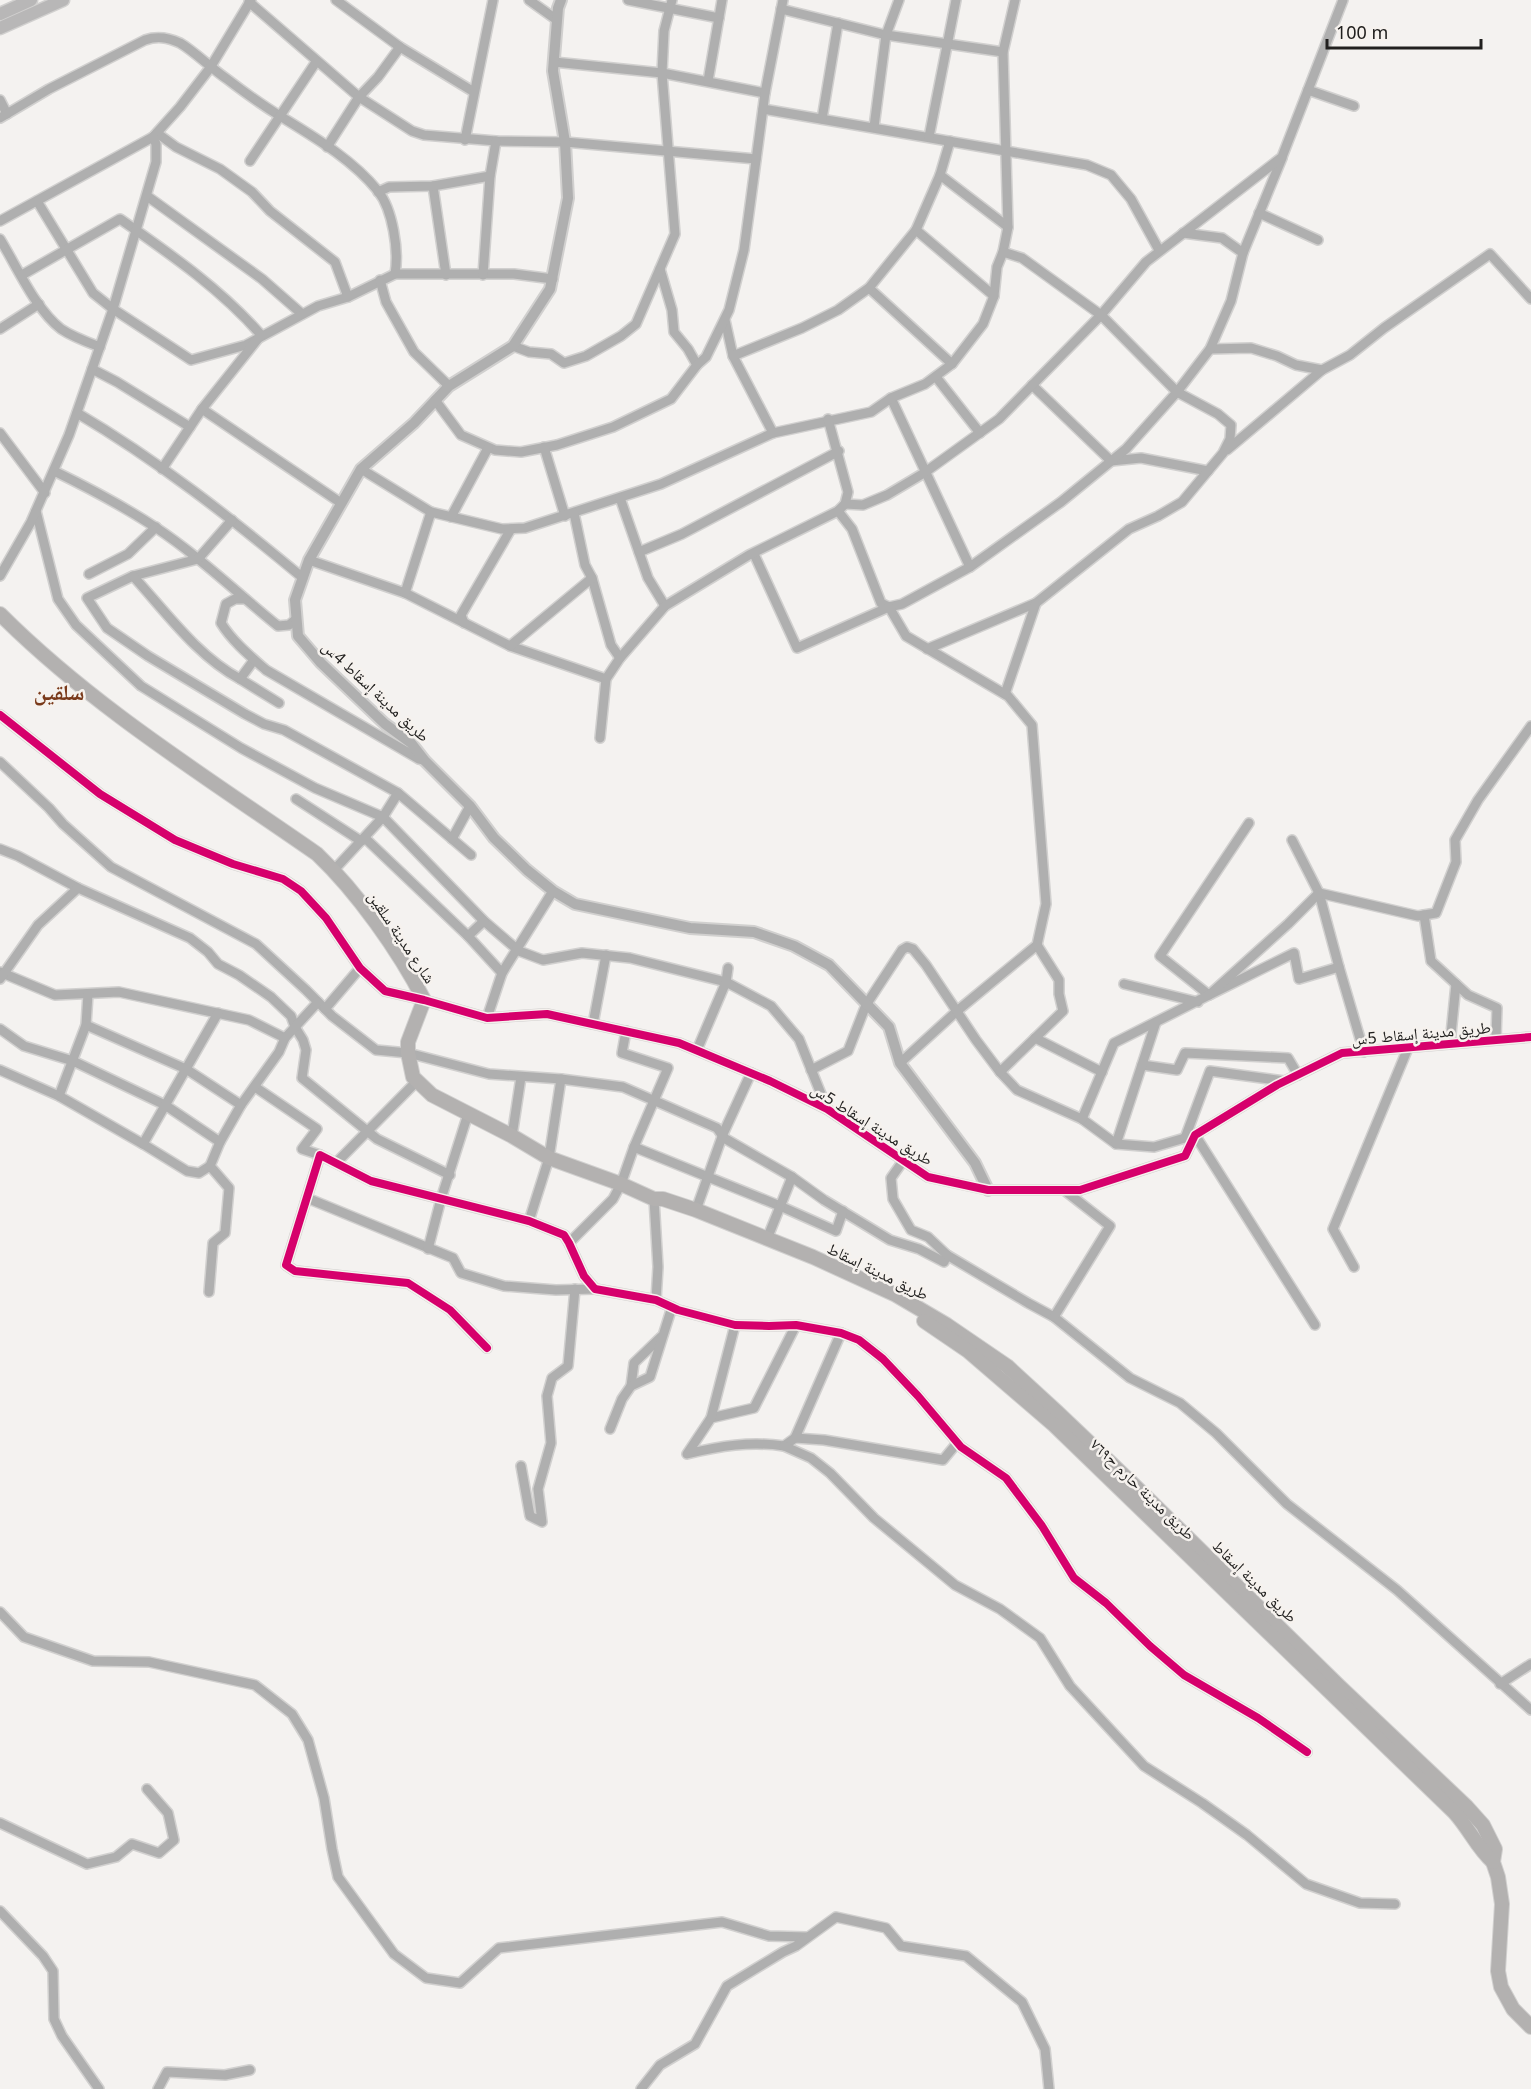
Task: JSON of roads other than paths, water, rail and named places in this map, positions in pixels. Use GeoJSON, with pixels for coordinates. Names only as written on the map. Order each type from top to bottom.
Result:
{"type":"FeatureCollection","features":[{"type":"Feature","properties":{"kind":"main road"},"geometry":{"type":"LineString","coordinates":[[3,17],[31,0]]}},
{"type":"Feature","properties":{"kind":"main road"},"geometry":{"type":"LineString","coordinates":[[3,17],[63,0]]}},
{"type":"Feature","properties":{"kind":"main road","name":"شارع مدينة سلقين"},"geometry":{"type":"LineString","coordinates":[[0,614],[36,650],[137,730],[317,854],[334,870],[409,970],[424,1000],[408,1042],[408,1053]]}},
{"type":"Feature","properties":{"kind":"main road"},"geometry":{"type":"LineString","coordinates":[[408,1053],[413,1077],[432,1095],[512,1136],[549,1158],[621,1184],[654,1199],[663,1199],[696,1210],[768,1239]]}},
{"type":"Feature","properties":{"kind":"main road","name":"طريق مدينة حارم ح٧٦٩"},"geometry":{"type":"LineString","coordinates":[[768,1239],[813,1257],[896,1302],[968,1351],[1054,1425],[1454,1812],[1493,1862],[1502,1904],[1498,1971],[1501,1987],[1513,2009],[1531,2027]]}},
{"type":"Feature","properties":{"kind":"street"},"geometry":{"type":"LineString","coordinates":[[336,0],[400,47],[474,92]]}},
{"type":"Feature","properties":{"kind":"street"},"geometry":{"type":"LineString","coordinates":[[465,140],[493,0]]}},
{"type":"Feature","properties":{"kind":"street"},"geometry":{"type":"LineString","coordinates":[[529,0],[557,20]]}},
{"type":"Feature","properties":{"kind":"street"},"geometry":{"type":"LineString","coordinates":[[54,471],[97,492],[156,527],[278,626],[289,625],[295,620],[295,600],[309,560],[360,469],[414,423],[449,386],[513,346],[550,289],[568,198],[565,142],[553,71],[561,0]]}},
{"type":"Feature","properties":{"kind":"street"},"geometry":{"type":"LineString","coordinates":[[628,0],[671,5],[718,18]]}},
{"type":"Feature","properties":{"kind":"street"},"geometry":{"type":"LineString","coordinates":[[708,81],[722,0]]}},
{"type":"Feature","properties":{"kind":"street"},"geometry":{"type":"LineString","coordinates":[[874,128],[886,35],[899,0]]}},
{"type":"Feature","properties":{"kind":"street"},"geometry":{"type":"LineString","coordinates":[[928,137],[956,0]]}},
{"type":"Feature","properties":{"kind":"street"},"geometry":{"type":"LineString","coordinates":[[360,469],[431,512],[502,529],[525,528],[661,484],[773,433],[828,419],[870,412],[891,398],[936,377],[952,364],[983,324],[994,296],[997,267],[1003,252],[1008,227],[1003,52],[1015,0]]}},
{"type":"Feature","properties":{"kind":"street"},"geometry":{"type":"LineString","coordinates":[[754,554],[797,648],[889,607],[902,604],[970,567],[1061,502],[1126,449],[1177,392],[1210,349],[1231,301],[1243,253],[1343,0]]}},
{"type":"Feature","properties":{"kind":"street"},"geometry":{"type":"LineString","coordinates":[[0,221],[155,135],[210,68],[250,1],[316,62],[359,97],[412,131],[438,138],[565,142],[756,159]]}},
{"type":"Feature","properties":{"kind":"street"},"geometry":{"type":"LineString","coordinates":[[513,346],[530,352],[551,354],[564,363],[586,356],[621,336],[636,324],[675,234],[662,73],[664,31],[671,5]]}},
{"type":"Feature","properties":{"kind":"street"},"geometry":{"type":"LineString","coordinates":[[435,400],[461,435],[495,450],[521,452],[613,427],[671,399],[706,357],[729,310],[744,250],[765,93],[782,5],[886,35],[1003,52]]}},
{"type":"Feature","properties":{"kind":"street"},"geometry":{"type":"LineString","coordinates":[[822,119],[838,23]]}},
{"type":"Feature","properties":{"kind":"street"},"geometry":{"type":"LineString","coordinates":[[0,100],[4,116],[49,88],[156,36],[182,44],[210,68],[327,147],[358,171],[378,192],[390,212],[397,261],[395,274]]}},
{"type":"Feature","properties":{"kind":"street"},"geometry":{"type":"LineString","coordinates":[[327,147],[359,97],[378,77],[400,47]]}},
{"type":"Feature","properties":{"kind":"street"},"geometry":{"type":"LineString","coordinates":[[249,161],[316,62]]}},
{"type":"Feature","properties":{"kind":"street"},"geometry":{"type":"LineString","coordinates":[[554,62],[662,73],[765,93]]}},
{"type":"Feature","properties":{"kind":"street"},"geometry":{"type":"LineString","coordinates":[[1308,90],[1354,106]]}},
{"type":"Feature","properties":{"kind":"street"},"geometry":{"type":"LineString","coordinates":[[763,109],[1087,165],[1111,175],[1131,199],[1159,250]]}},
{"type":"Feature","properties":{"kind":"street"},"geometry":{"type":"LineString","coordinates":[[0,576],[45,493],[77,413],[113,309],[147,196],[156,162],[155,135]]}},
{"type":"Feature","properties":{"kind":"street"},"geometry":{"type":"LineString","coordinates":[[155,135],[220,169],[252,192],[270,211],[335,262],[348,297]]}},
{"type":"Feature","properties":{"kind":"street"},"geometry":{"type":"LineString","coordinates":[[483,275],[490,176],[495,141]]}},
{"type":"Feature","properties":{"kind":"street"},"geometry":{"type":"LineString","coordinates":[[733,356],[802,328],[837,310],[869,288],[916,230],[940,175],[950,141]]}},
{"type":"Feature","properties":{"kind":"street"},"geometry":{"type":"LineString","coordinates":[[600,738],[606,679],[620,658],[665,606],[754,554],[842,507],[863,505],[887,495],[924,473],[980,433],[999,418],[1101,315],[1159,250],[1282,157]]}},
{"type":"Feature","properties":{"kind":"street"},"geometry":{"type":"LineString","coordinates":[[940,175],[1008,227]]}},
{"type":"Feature","properties":{"kind":"street"},"geometry":{"type":"LineString","coordinates":[[378,192],[389,186],[433,186],[490,176]]}},
{"type":"Feature","properties":{"kind":"street"},"geometry":{"type":"LineString","coordinates":[[433,186],[446,275]]}},
{"type":"Feature","properties":{"kind":"street"},"geometry":{"type":"LineString","coordinates":[[147,196],[262,279],[302,314]]}},
{"type":"Feature","properties":{"kind":"street"},"geometry":{"type":"LineString","coordinates":[[37,201],[93,293],[190,360],[246,345],[318,306],[348,297],[395,274],[514,274],[553,279]]}},
{"type":"Feature","properties":{"kind":"street"},"geometry":{"type":"LineString","coordinates":[[1259,213],[1318,240]]}},
{"type":"Feature","properties":{"kind":"street"},"geometry":{"type":"LineString","coordinates":[[22,275],[120,219],[189,269],[240,311],[261,335]]}},
{"type":"Feature","properties":{"kind":"street"},"geometry":{"type":"LineString","coordinates":[[916,230],[994,296]]}},
{"type":"Feature","properties":{"kind":"street"},"geometry":{"type":"LineString","coordinates":[[1183,232],[1222,238],[1243,253]]}},
{"type":"Feature","properties":{"kind":"street"},"geometry":{"type":"LineString","coordinates":[[0,239],[42,310],[62,329],[100,347]]}},
{"type":"Feature","properties":{"kind":"street"},"geometry":{"type":"LineString","coordinates":[[1003,252],[1022,258],[1101,315],[1177,392],[1218,414],[1231,425],[1230,439],[1223,453]]}},
{"type":"Feature","properties":{"kind":"street"},"geometry":{"type":"LineString","coordinates":[[927,649],[1036,603],[1129,529],[1182,502],[1223,453],[1322,370],[1350,355],[1490,254],[1531,299]]}},
{"type":"Feature","properties":{"kind":"street"},"geometry":{"type":"LineString","coordinates":[[660,268],[672,310],[674,332],[688,349],[697,366]]}},
{"type":"Feature","properties":{"kind":"street"},"geometry":{"type":"LineString","coordinates":[[380,280],[387,302],[414,352],[449,386]]}},
{"type":"Feature","properties":{"kind":"street"},"geometry":{"type":"LineString","coordinates":[[869,288],[952,364]]}},
{"type":"Feature","properties":{"kind":"street"},"geometry":{"type":"LineString","coordinates":[[0,329],[39,304]]}},
{"type":"Feature","properties":{"kind":"street"},"geometry":{"type":"LineString","coordinates":[[725,320],[733,356],[773,433]]}},
{"type":"Feature","properties":{"kind":"street"},"geometry":{"type":"LineString","coordinates":[[162,469],[202,409],[261,335]]}},
{"type":"Feature","properties":{"kind":"street"},"geometry":{"type":"LineString","coordinates":[[1210,349],[1251,348],[1296,365],[1322,370]]}},
{"type":"Feature","properties":{"kind":"street"},"geometry":{"type":"LineString","coordinates":[[92,369],[190,427]]}},
{"type":"Feature","properties":{"kind":"street"},"geometry":{"type":"LineString","coordinates":[[936,377],[980,433]]}},
{"type":"Feature","properties":{"kind":"street"},"geometry":{"type":"LineString","coordinates":[[1032,385],[1111,461],[1141,458],[1208,471]]}},
{"type":"Feature","properties":{"kind":"street"},"geometry":{"type":"LineString","coordinates":[[891,398],[924,473],[970,567]]}},
{"type":"Feature","properties":{"kind":"street"},"geometry":{"type":"LineString","coordinates":[[202,409],[341,503]]}},
{"type":"Feature","properties":{"kind":"street"},"geometry":{"type":"LineString","coordinates":[[77,413],[162,469],[232,520],[303,578]]}},
{"type":"Feature","properties":{"kind":"street"},"geometry":{"type":"LineString","coordinates":[[828,419],[848,492],[842,507],[881,603],[889,607],[906,636],[1005,694],[1032,725],[1046,904],[1037,945],[957,1011],[900,1063]]}},
{"type":"Feature","properties":{"kind":"street"},"geometry":{"type":"LineString","coordinates":[[0,434],[45,493]]}},
{"type":"Feature","properties":{"kind":"street"},"geometry":{"type":"LineString","coordinates":[[543,447],[570,515],[585,565],[592,578],[611,645],[620,658]]}},
{"type":"Feature","properties":{"kind":"street"},"geometry":{"type":"LineString","coordinates":[[451,517],[488,448]]}},
{"type":"Feature","properties":{"kind":"street"},"geometry":{"type":"LineString","coordinates":[[639,552],[682,534],[838,452]]}},
{"type":"Feature","properties":{"kind":"street"},"geometry":{"type":"LineString","coordinates":[[620,498],[648,578],[665,606]]}},
{"type":"Feature","properties":{"kind":"street"},"geometry":{"type":"LineString","coordinates":[[36,511],[58,599],[98,648],[141,686],[241,748],[315,788],[383,817],[484,921],[517,949],[543,960],[582,953],[630,958],[726,982],[771,1006],[798,1039],[827,1109]]}},
{"type":"Feature","properties":{"kind":"street"},"geometry":{"type":"LineString","coordinates":[[405,593],[431,512]]}},
{"type":"Feature","properties":{"kind":"street"},"geometry":{"type":"LineString","coordinates":[[232,520],[198,559],[133,576],[87,598],[107,628],[148,656],[236,709],[264,724],[295,736],[398,793],[471,855]]}},
{"type":"Feature","properties":{"kind":"street"},"geometry":{"type":"LineString","coordinates":[[89,574],[128,554],[156,527]]}},
{"type":"Feature","properties":{"kind":"street"},"geometry":{"type":"LineString","coordinates":[[464,623],[461,615],[511,529]]}},
{"type":"Feature","properties":{"kind":"street"},"geometry":{"type":"LineString","coordinates":[[309,560],[405,593],[510,646],[606,679]]}},
{"type":"Feature","properties":{"kind":"street"},"geometry":{"type":"LineString","coordinates":[[133,576],[200,650],[226,671],[279,703]]}},
{"type":"Feature","properties":{"kind":"street"},"geometry":{"type":"LineString","coordinates":[[510,646],[592,578]]}},
{"type":"Feature","properties":{"kind":"street"},"geometry":{"type":"LineString","coordinates":[[245,599],[235,599],[226,604],[221,623],[227,634],[254,660],[266,670],[419,759],[425,760]]}},
{"type":"Feature","properties":{"kind":"street"},"geometry":{"type":"LineString","coordinates":[[1005,694],[1036,603]]}},
{"type":"Feature","properties":{"kind":"street","name":"طريق مدينة إسقاط 4س"},"geometry":{"type":"LineString","coordinates":[[295,620],[298,636],[321,663],[385,724],[411,743],[470,806],[494,838],[527,870],[554,891],[575,904],[690,928],[754,932],[794,946],[829,965],[889,1027],[900,1063],[975,1163],[988,1190]]}},
{"type":"Feature","properties":{"kind":"street"},"geometry":{"type":"LineString","coordinates":[[240,679],[254,660]]}},
{"type":"Feature","properties":{"kind":"street","name":"طريق مدينة إسقاط 5س"},"geometry":{"type":"LineString","coordinates":[[0,715],[100,794],[175,840],[232,864],[283,879],[301,891],[326,918],[360,968],[385,991],[487,1018],[547,1014],[679,1043],[751,1073],[827,1109],[928,1177],[988,1190],[1080,1190],[1185,1156],[1195,1135],[1284,1081],[1342,1053],[1531,1036]]}},
{"type":"Feature","properties":{"kind":"street"},"geometry":{"type":"LineString","coordinates":[[1319,893],[1418,916],[1436,914],[1456,862],[1455,840],[1478,800],[1531,726]]}},
{"type":"Feature","properties":{"kind":"street"},"geometry":{"type":"LineString","coordinates":[[0,762],[111,867],[256,944],[322,1005],[376,1050],[408,1053],[489,1074],[561,1079],[623,1088],[717,1128],[724,1138],[792,1177],[890,1240],[919,1249],[944,1262],[947,1255]]}},
{"type":"Feature","properties":{"kind":"street"},"geometry":{"type":"LineString","coordinates":[[334,870],[383,817],[398,793]]}},
{"type":"Feature","properties":{"kind":"street"},"geometry":{"type":"LineString","coordinates":[[296,799],[361,841],[366,839],[468,936],[502,974]]}},
{"type":"Feature","properties":{"kind":"street"},"geometry":{"type":"LineString","coordinates":[[452,839],[470,806]]}},
{"type":"Feature","properties":{"kind":"street"},"geometry":{"type":"LineString","coordinates":[[1209,995],[1160,956],[1249,823]]}},
{"type":"Feature","properties":{"kind":"street"},"geometry":{"type":"LineString","coordinates":[[1292,840],[1319,893],[1364,1052]]}},
{"type":"Feature","properties":{"kind":"street"},"geometry":{"type":"LineString","coordinates":[[0,849],[78,888],[190,938],[208,952],[218,964],[240,975],[271,997],[291,1016],[306,1050],[303,1078],[366,1131],[385,1143],[450,1175]]}},
{"type":"Feature","properties":{"kind":"street"},"geometry":{"type":"LineString","coordinates":[[78,888],[38,925],[1,974],[55,995],[119,992],[218,1012],[249,1020],[285,1038]]}},
{"type":"Feature","properties":{"kind":"street"},"geometry":{"type":"LineString","coordinates":[[487,1018],[502,974],[554,891]]}},
{"type":"Feature","properties":{"kind":"street"},"geometry":{"type":"LineString","coordinates":[[1209,995],[1319,893]]}},
{"type":"Feature","properties":{"kind":"street"},"geometry":{"type":"LineString","coordinates":[[1424,915],[1431,961],[1468,995],[1497,1008],[1496,1039]]}},
{"type":"Feature","properties":{"kind":"street"},"geometry":{"type":"LineString","coordinates":[[468,936],[484,921]]}},
{"type":"Feature","properties":{"kind":"street"},"geometry":{"type":"LineString","coordinates":[[1000,1072],[1064,1011],[1059,994],[1059,980],[1037,945]]}},
{"type":"Feature","properties":{"kind":"street"},"geometry":{"type":"LineString","coordinates":[[811,1070],[848,1051],[866,1005],[902,950],[907,947],[913,949],[1000,1072],[1017,1090],[1082,1119],[1116,1144],[1155,1147],[1195,1135],[1315,1325]]}},
{"type":"Feature","properties":{"kind":"street"},"geometry":{"type":"LineString","coordinates":[[1082,1119],[1114,1043],[1294,953],[1299,979],[1339,967]]}},
{"type":"Feature","properties":{"kind":"street"},"geometry":{"type":"LineString","coordinates":[[592,1024],[606,955]]}},
{"type":"Feature","properties":{"kind":"street"},"geometry":{"type":"LineString","coordinates":[[0,1070],[59,1096],[187,1172],[199,1173],[210,1166],[220,1142],[241,1105],[279,1052],[285,1038],[360,968]]}},
{"type":"Feature","properties":{"kind":"street"},"geometry":{"type":"LineString","coordinates":[[697,1050],[726,982],[728,968]]}},
{"type":"Feature","properties":{"kind":"street"},"geometry":{"type":"LineString","coordinates":[[1124,984],[1198,1002]]}},
{"type":"Feature","properties":{"kind":"street"},"geometry":{"type":"LineString","coordinates":[[1450,1044],[1456,984]]}},
{"type":"Feature","properties":{"kind":"street"},"geometry":{"type":"LineString","coordinates":[[59,1096],[86,1025],[88,994]]}},
{"type":"Feature","properties":{"kind":"street"},"geometry":{"type":"LineString","coordinates":[[143,1144],[218,1012]]}},
{"type":"Feature","properties":{"kind":"street"},"geometry":{"type":"LineString","coordinates":[[1116,1144],[1156,1022]]}},
{"type":"Feature","properties":{"kind":"street"},"geometry":{"type":"LineString","coordinates":[[86,1025],[186,1069],[241,1105]]}},
{"type":"Feature","properties":{"kind":"street"},"geometry":{"type":"LineString","coordinates":[[0,1029],[24,1046],[73,1061],[165,1105],[220,1142]]}},
{"type":"Feature","properties":{"kind":"street"},"geometry":{"type":"LineString","coordinates":[[569,1242],[613,1198],[621,1184],[668,1068],[622,1053],[626,1031]]}},
{"type":"Feature","properties":{"kind":"street"},"geometry":{"type":"LineString","coordinates":[[1035,1038],[1102,1072]]}},
{"type":"Feature","properties":{"kind":"street"},"geometry":{"type":"LineString","coordinates":[[1354,1267],[1333,1229],[1408,1048]]}},
{"type":"Feature","properties":{"kind":"street"},"geometry":{"type":"LineString","coordinates":[[1142,1065],[1177,1070],[1185,1053],[1288,1058],[1298,1075]]}},
{"type":"Feature","properties":{"kind":"street"},"geometry":{"type":"LineString","coordinates":[[1185,1138],[1210,1071],[1284,1081]]}},
{"type":"Feature","properties":{"kind":"street"},"geometry":{"type":"LineString","coordinates":[[696,1210],[723,1134],[751,1073]]}},
{"type":"Feature","properties":{"kind":"street"},"geometry":{"type":"LineString","coordinates":[[512,1136],[521,1077]]}},
{"type":"Feature","properties":{"kind":"street"},"geometry":{"type":"LineString","coordinates":[[529,1221],[549,1158],[561,1079]]}},
{"type":"Feature","properties":{"kind":"street"},"geometry":{"type":"LineString","coordinates":[[337,1162],[417,1081]]}},
{"type":"Feature","properties":{"kind":"street"},"geometry":{"type":"LineString","coordinates":[[255,1087],[317,1129],[302,1149],[337,1162],[370,1181],[529,1221],[564,1235],[584,1276],[595,1289]]}},
{"type":"Feature","properties":{"kind":"street"},"geometry":{"type":"LineString","coordinates":[[428,1249],[468,1114]]}},
{"type":"Feature","properties":{"kind":"street"},"geometry":{"type":"LineString","coordinates":[[634,1148],[780,1206],[836,1231],[843,1211]]}},
{"type":"Feature","properties":{"kind":"street"},"geometry":{"type":"LineString","coordinates":[[320,1155],[286,1265],[295,1271],[408,1283],[450,1310],[488,1348]]}},
{"type":"Feature","properties":{"kind":"street"},"geometry":{"type":"LineString","coordinates":[[903,1161],[891,1178],[893,1199],[911,1230],[928,1237],[947,1255],[1054,1317],[1130,1378],[1180,1403],[1216,1433],[1287,1504],[1397,1590],[1531,1710]]}},
{"type":"Feature","properties":{"kind":"street"},"geometry":{"type":"LineString","coordinates":[[208,1292],[213,1243],[225,1233],[230,1188],[210,1166]]}},
{"type":"Feature","properties":{"kind":"street"},"geometry":{"type":"LineString","coordinates":[[768,1239],[792,1177]]}},
{"type":"Feature","properties":{"kind":"street"},"geometry":{"type":"LineString","coordinates":[[1054,1317],[1110,1226],[1064,1190]]}},
{"type":"Feature","properties":{"kind":"street"},"geometry":{"type":"LineString","coordinates":[[307,1198],[453,1258],[461,1273],[504,1286],[556,1290],[595,1289],[656,1300],[708,1319],[735,1325],[795,1324],[841,1333],[859,1340],[883,1359],[918,1396],[961,1448],[1006,1478],[1042,1526],[1074,1578],[1106,1603],[1184,1675],[1258,1719],[1307,1752]]}},
{"type":"Feature","properties":{"kind":"street"},"geometry":{"type":"LineString","coordinates":[[654,1199],[658,1267],[656,1300]]}},
{"type":"Feature","properties":{"kind":"street"},"geometry":{"type":"LineString","coordinates":[[521,1466],[530,1516],[542,1522],[538,1489],[551,1443],[547,1396],[552,1378],[568,1366],[575,1289]]}},
{"type":"Feature","properties":{"kind":"street"},"geometry":{"type":"LineString","coordinates":[[631,1386],[650,1377],[672,1307]]}},
{"type":"Feature","properties":{"kind":"street"},"geometry":{"type":"LineString","coordinates":[[711,1418],[754,1408],[795,1324]]}},
{"type":"Feature","properties":{"kind":"street"},"geometry":{"type":"LineString","coordinates":[[735,1325],[711,1418],[687,1454],[726,1445],[762,1443],[784,1446],[812,1458],[874,1518],[955,1585],[1000,1609],[1041,1638],[1070,1686],[1144,1766],[1247,1835],[1306,1884],[1360,1904],[1395,1904]]}},
{"type":"Feature","properties":{"kind":"street"},"geometry":{"type":"LineString","coordinates":[[784,1446],[795,1438],[841,1333]]}},
{"type":"Feature","properties":{"kind":"street"},"geometry":{"type":"LineString","coordinates":[[610,1429],[622,1399],[631,1386],[634,1363],[663,1336]]}},
{"type":"Feature","properties":{"kind":"street"},"geometry":{"type":"LineString","coordinates":[[795,1438],[824,1440],[944,1460],[957,1443]]}},
{"type":"Feature","properties":{"kind":"street"},"geometry":{"type":"LineString","coordinates":[[0,1612],[24,1637],[93,1661],[149,1662],[255,1684],[292,1714],[308,1740],[324,1798],[338,1877],[394,1954],[426,1978],[460,1983],[500,1948],[722,1922],[769,1936],[807,1937]]}},
{"type":"Feature","properties":{"kind":"street"},"geometry":{"type":"LineString","coordinates":[[1500,1684],[1531,1664]]}},
{"type":"Feature","properties":{"kind":"street"},"geometry":{"type":"LineString","coordinates":[[0,1823],[87,1864],[116,1857],[132,1844],[159,1853],[174,1840],[168,1813],[147,1790]]}},
{"type":"Feature","properties":{"kind":"street"},"geometry":{"type":"LineString","coordinates":[[0,1911],[43,1956],[53,1971],[54,2019],[62,2036],[99,2089]]}},
{"type":"Feature","properties":{"kind":"street"},"geometry":{"type":"LineString","coordinates":[[642,2089],[660,2065],[695,2044],[727,1986],[796,1946],[836,1917],[886,1928],[902,1946],[966,1956],[1022,2002],[1044,2049],[1050,2089]]}},
{"type":"Feature","properties":{"kind":"street"},"geometry":{"type":"LineString","coordinates":[[158,2089],[167,2072],[225,2075],[250,2070]]}},
{"type":"Feature","properties":{"kind":"district","name":"سلقين"},"geometry":{"type":"Point","coordinates":[59,691]}}]}
